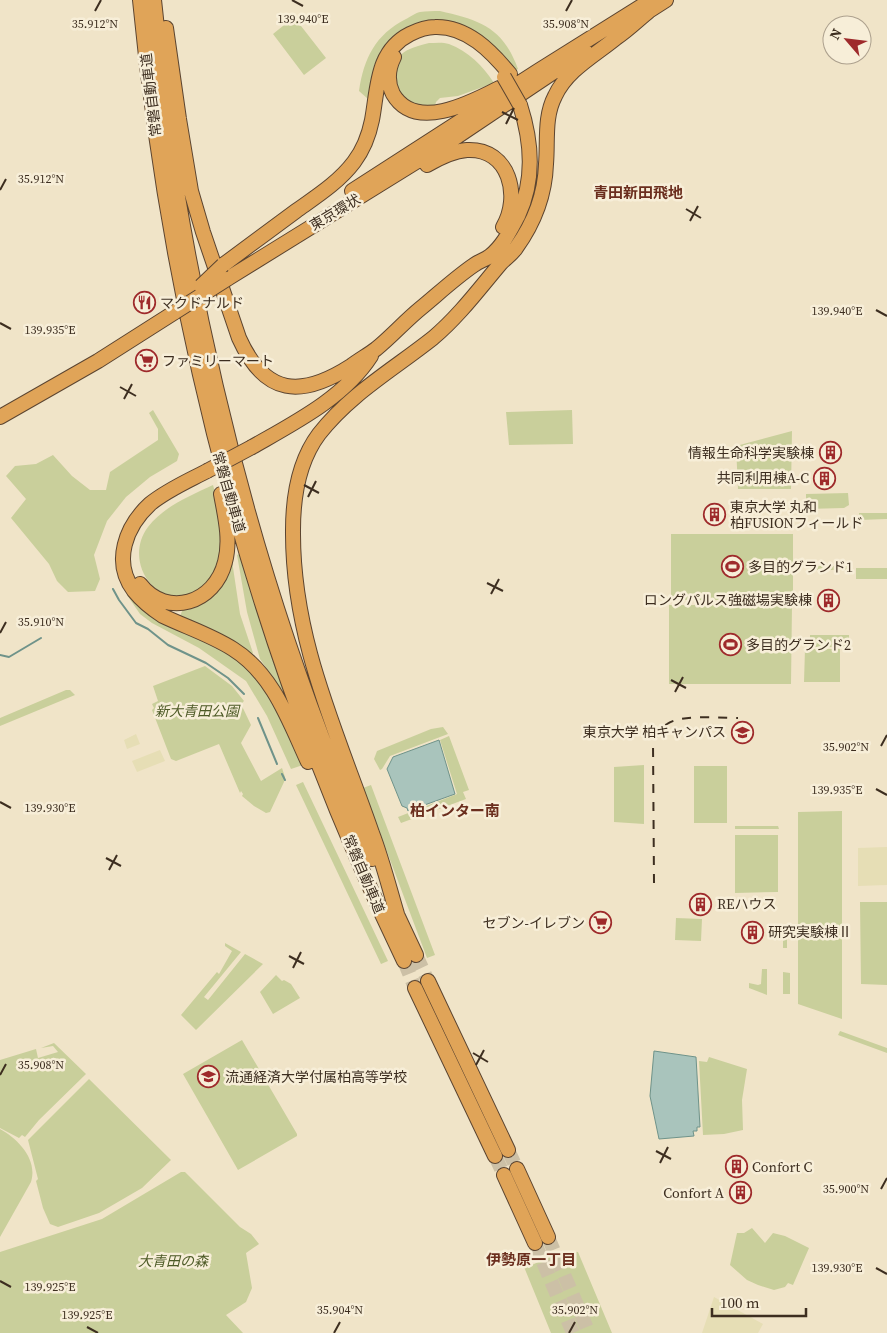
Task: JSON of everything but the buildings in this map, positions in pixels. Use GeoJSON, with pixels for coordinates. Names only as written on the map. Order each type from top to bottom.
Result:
{"type":"FeatureCollection","features":[{"type":"Feature","properties":{"kind":"highway","name":"常磐自動車道"},"geometry":{"type":"LineString","coordinates":[[140,0],[163,190],[191,338],[224,476],[270,630],[321,773],[360,866],[410,958],[397,914],[364,840],[310,702],[267,574],[237,470],[204,332],[177,189],[154,0]]}},
{"type":"Feature","properties":{"kind":"highway"},"geometry":{"type":"LineString","coordinates":[[163,0],[179,119],[192,190],[203,232],[246,355],[258,370],[272,381],[300,387],[319,384],[376,349]]}},
{"type":"Feature","properties":{"kind":"highway","name":"東京環状"},"geometry":{"type":"LineString","coordinates":[[0,417],[98,361],[225,272],[538,71],[650,5],[666,0]]}},
{"type":"Feature","properties":{"kind":"highway"},"geometry":{"type":"LineString","coordinates":[[397,914],[373,834],[311,664],[301,620],[293,558],[294,503],[297,482],[305,458],[318,435],[370,384],[434,336],[475,295],[503,260],[513,252],[529,228],[540,204],[546,176],[548,115],[554,96],[578,67],[617,38],[650,5]]}},
{"type":"Feature","properties":{"kind":"highway","name":"東京環状"},"geometry":{"type":"LineString","coordinates":[[0,407],[174,308],[201,286],[324,218],[469,129],[650,5]]}},
{"type":"Feature","properties":{"kind":"highway"},"geometry":{"type":"LineString","coordinates":[[225,272],[329,187],[348,169],[360,154],[370,130],[382,63],[390,50],[403,38],[418,30],[434,27],[457,31],[472,38],[485,48],[507,76],[534,129],[537,169],[535,184],[527,211],[503,260]]}},
{"type":"Feature","properties":{"kind":"highway"},"geometry":{"type":"LineString","coordinates":[[507,76],[478,50],[452,36],[435,34],[411,40],[393,58],[388,73],[395,97],[407,108],[422,113],[436,112],[482,97],[538,71]]}},
{"type":"Feature","properties":{"kind":"highway"},"geometry":{"type":"LineString","coordinates":[[253,451],[338,393],[355,378],[376,349],[413,314],[475,264],[491,256],[506,238],[519,214],[526,194],[530,170],[530,147],[522,103]]}},
{"type":"Feature","properties":{"kind":"highway"},"geometry":{"type":"LineString","coordinates":[[324,218],[349,211],[447,154],[468,150],[485,153],[499,162],[504,169],[509,177],[512,195],[506,222],[475,264]]}},
{"type":"Feature","properties":{"kind":"highway"},"geometry":{"type":"LineString","coordinates":[[191,338],[205,426],[224,508],[227,536],[226,556],[218,579],[202,596],[190,602],[181,603],[159,600],[142,587],[132,567],[132,553],[138,532],[146,520],[161,506],[208,475],[253,451],[370,384]]}},
{"type":"Feature","properties":{"kind":"highway"},"geometry":{"type":"LineString","coordinates":[[208,475],[165,493],[152,503],[136,520],[124,547],[124,567],[129,583],[140,597],[155,610],[234,649],[255,667],[268,682],[360,866]]}},
{"type":"Feature","properties":{"kind":"highway"},"geometry":{"type":"LineString","coordinates":[[422,984],[502,1153]]}},
{"type":"Feature","properties":{"kind":"highway"},"geometry":{"type":"LineString","coordinates":[[517,1169],[548,1237]]}},
{"type":"Feature","properties":{"kind":"highway"},"geometry":{"type":"LineString","coordinates":[[504,1175],[535,1243]]}},
{"type":"Feature","properties":{"kind":"shaded area"},"geometry":{"type":"Polygon","coordinates":[[[136,734],[140,744],[127,749],[124,740],[136,734]]]}},
{"type":"Feature","properties":{"kind":"shaded area"},"geometry":{"type":"Polygon","coordinates":[[[160,750],[165,761],[137,772],[132,761],[160,750]]]}},
{"type":"Feature","properties":{"kind":"shaded area"},"geometry":{"type":"Polygon","coordinates":[[[887,847],[887,885],[858,886],[858,848],[887,847]]]}},
{"type":"Feature","properties":{"kind":"shaded area"},"geometry":{"type":"Polygon","coordinates":[[[714,1297],[763,1324],[758,1333],[702,1333],[714,1297]]]}},
{"type":"Feature","properties":{"kind":"green space"},"geometry":{"type":"Polygon","coordinates":[[[440,11],[467,18],[488,28],[505,43],[518,69],[514,71],[465,29],[418,26],[403,29],[381,50],[374,66],[368,99],[359,91],[368,58],[386,32],[416,13],[440,11]]]}},
{"type":"Feature","properties":{"kind":"green space"},"geometry":{"type":"Polygon","coordinates":[[[294,17],[326,58],[304,75],[273,34],[294,17]]]}},
{"type":"Feature","properties":{"kind":"green space"},"geometry":{"type":"Polygon","coordinates":[[[429,43],[447,43],[469,55],[480,65],[494,83],[458,96],[440,98],[436,102],[434,109],[410,105],[394,87],[397,61],[404,52],[429,43]]]}},
{"type":"Feature","properties":{"kind":"green space"},"geometry":{"type":"Polygon","coordinates":[[[153,410],[179,454],[177,461],[150,477],[126,497],[107,521],[94,555],[100,579],[95,591],[68,592],[57,581],[49,564],[11,518],[26,499],[6,476],[15,466],[36,464],[53,455],[72,476],[90,490],[106,490],[110,472],[158,440],[158,429],[149,413],[153,410]]]}},
{"type":"Feature","properties":{"kind":"green space"},"geometry":{"type":"Polygon","coordinates":[[[572,410],[573,444],[509,445],[506,412],[572,410]]]}},
{"type":"Feature","properties":{"kind":"green space"},"geometry":{"type":"Polygon","coordinates":[[[792,431],[791,489],[738,489],[736,446],[792,431]]]}},
{"type":"Feature","properties":{"kind":"green space"},"geometry":{"type":"Polygon","coordinates":[[[213,485],[219,507],[222,561],[200,594],[185,597],[172,596],[160,591],[151,584],[144,574],[140,563],[139,551],[142,538],[154,520],[170,507],[213,485]]]}},
{"type":"Feature","properties":{"kind":"green space"},"geometry":{"type":"Polygon","coordinates":[[[848,493],[849,505],[844,508],[806,509],[806,494],[848,493]]]}},
{"type":"Feature","properties":{"kind":"green space"},"geometry":{"type":"Polygon","coordinates":[[[859,513],[887,513],[887,519],[859,520],[859,513]]]}},
{"type":"Feature","properties":{"kind":"green space","name":"多目的グランド1"},"geometry":{"type":"Polygon","coordinates":[[[671,534],[793,534],[793,600],[671,600],[671,534]]]}},
{"type":"Feature","properties":{"kind":"green space"},"geometry":{"type":"Polygon","coordinates":[[[241,553],[286,690],[283,692],[260,659],[247,612],[237,555],[241,553]]]}},
{"type":"Feature","properties":{"kind":"green space"},"geometry":{"type":"Polygon","coordinates":[[[232,561],[240,614],[252,654],[233,641],[180,616],[183,609],[232,561]]]}},
{"type":"Feature","properties":{"kind":"green space"},"geometry":{"type":"Polygon","coordinates":[[[812,566],[851,566],[851,570],[812,570],[812,566]]]}},
{"type":"Feature","properties":{"kind":"green space"},"geometry":{"type":"Polygon","coordinates":[[[856,568],[887,568],[887,579],[856,579],[856,568]]]}},
{"type":"Feature","properties":{"kind":"green space"},"geometry":{"type":"Polygon","coordinates":[[[130,593],[239,659],[265,682],[303,765],[291,769],[267,716],[246,681],[199,648],[152,623],[140,614],[127,595],[130,593]]]}},
{"type":"Feature","properties":{"kind":"green space","name":"多目的グランド2"},"geometry":{"type":"Polygon","coordinates":[[[669,605],[792,605],[791,684],[669,684],[669,605]]]}},
{"type":"Feature","properties":{"kind":"green space"},"geometry":{"type":"Polygon","coordinates":[[[810,635],[849,635],[849,647],[810,647],[810,635]]]}},
{"type":"Feature","properties":{"kind":"green space"},"geometry":{"type":"Polygon","coordinates":[[[805,649],[840,649],[840,682],[804,682],[805,649]]]}},
{"type":"Feature","properties":{"kind":"green space","name":"新大青田公園"},"geometry":{"type":"Polygon","coordinates":[[[205,666],[232,686],[244,701],[241,704],[251,725],[241,743],[261,781],[282,768],[285,777],[284,782],[270,812],[266,813],[242,796],[243,794],[241,791],[240,793],[219,744],[176,761],[171,759],[152,710],[154,708],[152,704],[158,701],[153,686],[205,666]]]}},
{"type":"Feature","properties":{"kind":"green space"},"geometry":{"type":"Polygon","coordinates":[[[70,690],[75,695],[0,726],[0,718],[70,690]]]}},
{"type":"Feature","properties":{"kind":"green space"},"geometry":{"type":"Polygon","coordinates":[[[443,727],[448,734],[390,756],[380,770],[374,759],[377,751],[431,729],[443,727]]]}},
{"type":"Feature","properties":{"kind":"green space"},"geometry":{"type":"Polygon","coordinates":[[[449,736],[469,790],[463,792],[466,799],[401,823],[398,817],[457,794],[440,740],[449,736]]]}},
{"type":"Feature","properties":{"kind":"green space"},"geometry":{"type":"Polygon","coordinates":[[[644,765],[644,824],[614,822],[614,767],[644,765]]]}},
{"type":"Feature","properties":{"kind":"green space"},"geometry":{"type":"Polygon","coordinates":[[[694,766],[727,766],[727,823],[694,823],[694,766]]]}},
{"type":"Feature","properties":{"kind":"green space"},"geometry":{"type":"Polygon","coordinates":[[[303,782],[388,961],[381,964],[296,785],[303,782]]]}},
{"type":"Feature","properties":{"kind":"green space"},"geometry":{"type":"Polygon","coordinates":[[[371,785],[435,955],[427,958],[363,788],[371,785]]]}},
{"type":"Feature","properties":{"kind":"green space"},"geometry":{"type":"Polygon","coordinates":[[[842,811],[842,1019],[798,1004],[798,812],[842,811]]]}},
{"type":"Feature","properties":{"kind":"green space"},"geometry":{"type":"Polygon","coordinates":[[[735,826],[778,826],[779,829],[735,829],[735,826]]]}},
{"type":"Feature","properties":{"kind":"green space"},"geometry":{"type":"Polygon","coordinates":[[[735,835],[778,835],[778,892],[735,893],[735,835]]]}},
{"type":"Feature","properties":{"kind":"green space"},"geometry":{"type":"Polygon","coordinates":[[[860,902],[887,902],[887,985],[861,984],[860,902]]]}},
{"type":"Feature","properties":{"kind":"green space"},"geometry":{"type":"Polygon","coordinates":[[[676,918],[702,919],[701,941],[675,940],[676,918]]]}},
{"type":"Feature","properties":{"kind":"green space"},"geometry":{"type":"Polygon","coordinates":[[[783,926],[787,926],[787,948],[783,948],[783,926]]]}},
{"type":"Feature","properties":{"kind":"green space"},"geometry":{"type":"Polygon","coordinates":[[[225,943],[241,952],[204,997],[208,1000],[245,954],[263,964],[196,1030],[181,1015],[217,972],[219,974],[232,951],[225,946],[225,943]]]}},
{"type":"Feature","properties":{"kind":"green space"},"geometry":{"type":"Polygon","coordinates":[[[762,969],[767,969],[767,995],[749,988],[749,983],[761,984],[762,969]]]}},
{"type":"Feature","properties":{"kind":"green space"},"geometry":{"type":"Polygon","coordinates":[[[783,972],[790,973],[790,994],[783,994],[783,972]]]}},
{"type":"Feature","properties":{"kind":"green space"},"geometry":{"type":"Polygon","coordinates":[[[276,975],[282,981],[284,980],[291,984],[300,998],[273,1014],[260,992],[276,975]]]}},
{"type":"Feature","properties":{"kind":"green space"},"geometry":{"type":"Polygon","coordinates":[[[840,1031],[887,1048],[887,1053],[838,1035],[840,1031]]]}},
{"type":"Feature","properties":{"kind":"green space"},"geometry":{"type":"Polygon","coordinates":[[[242,1040],[297,1136],[238,1170],[183,1074],[242,1040]]]}},
{"type":"Feature","properties":{"kind":"green space"},"geometry":{"type":"Polygon","coordinates":[[[54,1043],[86,1074],[39,1120],[25,1137],[22,1135],[19,1138],[0,1128],[0,1060],[36,1049],[38,1058],[58,1052],[53,1046],[41,1048],[54,1043]]]}},
{"type":"Feature","properties":{"kind":"green space"},"geometry":{"type":"Polygon","coordinates":[[[709,1057],[747,1069],[742,1100],[743,1130],[724,1134],[703,1135],[699,1061],[707,1062],[709,1057]]]}},
{"type":"Feature","properties":{"kind":"green space"},"geometry":{"type":"Polygon","coordinates":[[[89,1079],[171,1160],[142,1188],[99,1213],[58,1227],[50,1224],[43,1208],[28,1140],[89,1079]]]}},
{"type":"Feature","properties":{"kind":"green space"},"geometry":{"type":"Polygon","coordinates":[[[0,1129],[20,1144],[25,1151],[32,1165],[32,1174],[31,1182],[0,1237],[0,1129]]]}},
{"type":"Feature","properties":{"kind":"green space","name":"大青田の森"},"geometry":{"type":"Polygon","coordinates":[[[181,1172],[185,1172],[240,1227],[251,1234],[259,1244],[246,1253],[252,1288],[246,1302],[226,1315],[243,1333],[0,1333],[0,1252],[102,1219],[181,1172]]]}},
{"type":"Feature","properties":{"kind":"green space"},"geometry":{"type":"Polygon","coordinates":[[[752,1228],[765,1243],[773,1233],[785,1236],[809,1248],[793,1285],[788,1283],[785,1287],[774,1290],[758,1285],[747,1280],[730,1265],[737,1233],[744,1233],[752,1228]]]}},
{"type":"Feature","properties":{"kind":"green space"},"geometry":{"type":"Polygon","coordinates":[[[563,1251],[578,1252],[612,1333],[551,1333],[522,1262],[529,1260],[530,1265],[534,1264],[563,1251]]]}},
{"type":"Feature","properties":{"kind":"water"},"geometry":{"type":"Polygon","coordinates":[[[439,740],[455,794],[408,811],[407,808],[402,806],[387,769],[393,757],[439,740]]]}},
{"type":"Feature","properties":{"kind":"water"},"geometry":{"type":"Polygon","coordinates":[[[654,1051],[696,1057],[700,1127],[697,1127],[697,1131],[693,1131],[694,1136],[659,1139],[650,1096],[654,1051]]]}},
{"type":"Feature","properties":{"kind":"waterway"},"geometry":{"type":"LineString","coordinates":[[113,589],[136,623],[148,629],[168,645],[206,663],[228,678],[244,694]]}},
{"type":"Feature","properties":{"kind":"waterway"},"geometry":{"type":"LineString","coordinates":[[0,655],[9,657],[41,638]]}},
{"type":"Feature","properties":{"kind":"waterway"},"geometry":{"type":"LineString","coordinates":[[258,718],[277,764]]}},
{"type":"Feature","properties":{"kind":"waterway"},"geometry":{"type":"LineString","coordinates":[[282,774],[285,780]]}},
{"type":"Feature","properties":{"kind":"tunnel"},"geometry":{"type":"LineString","coordinates":[[416,955],[428,981]]}},
{"type":"Feature","properties":{"kind":"tunnel"},"geometry":{"type":"LineString","coordinates":[[404,961],[415,988]]}},
{"type":"Feature","properties":{"kind":"tunnel"},"geometry":{"type":"LineString","coordinates":[[508,1150],[517,1169]]}},
{"type":"Feature","properties":{"kind":"tunnel"},"geometry":{"type":"LineString","coordinates":[[495,1156],[504,1175]]}},
{"type":"Feature","properties":{"kind":"tunnel"},"geometry":{"type":"LineString","coordinates":[[548,1237],[589,1333]]}},
{"type":"Feature","properties":{"kind":"tunnel"},"geometry":{"type":"LineString","coordinates":[[535,1243],[573,1333]]}},
{"type":"Feature","properties":{"kind":"railway"},"geometry":{"type":"LineString","coordinates":[[654,883],[653,743],[662,728],[673,721],[701,717],[738,718]]}},
{"type":"Feature","properties":{"kind":"place","name":"マクドナルド"},"geometry":{"type":"Point","coordinates":[144,303]}},
{"type":"Feature","properties":{"kind":"place","name":"ファミリーマート"},"geometry":{"type":"Point","coordinates":[146,361]}},
{"type":"Feature","properties":{"kind":"place","name":"情報生命科学実験棟"},"geometry":{"type":"Point","coordinates":[830,453]}},
{"type":"Feature","properties":{"kind":"place","name":"共同利用棟A-C"},"geometry":{"type":"Point","coordinates":[825,478]}},
{"type":"Feature","properties":{"kind":"place","name":"東京大学 丸和 柏FUSIONフィールド"},"geometry":{"type":"Point","coordinates":[714,515]}},
{"type":"Feature","properties":{"kind":"place","name":"多目的グランド1"},"geometry":{"type":"Point","coordinates":[732,567]}},
{"type":"Feature","properties":{"kind":"place","name":"ロングパルス強磁場実験棟"},"geometry":{"type":"Point","coordinates":[828,600]}},
{"type":"Feature","properties":{"kind":"place","name":"多目的グランド2"},"geometry":{"type":"Point","coordinates":[730,645]}},
{"type":"Feature","properties":{"kind":"place","name":"東京大学 柏キャンパス"},"geometry":{"type":"Point","coordinates":[742,732]}},
{"type":"Feature","properties":{"kind":"place","name":"REハウス"},"geometry":{"type":"Point","coordinates":[701,904]}},
{"type":"Feature","properties":{"kind":"place","name":"セブン-イレブン"},"geometry":{"type":"Point","coordinates":[601,923]}},
{"type":"Feature","properties":{"kind":"place","name":"研究実験棟Ⅱ"},"geometry":{"type":"Point","coordinates":[752,932]}},
{"type":"Feature","properties":{"kind":"place","name":"流通経済大学付属柏高等学校"},"geometry":{"type":"Point","coordinates":[209,1077]}},
{"type":"Feature","properties":{"kind":"place","name":"Confort C"},"geometry":{"type":"Point","coordinates":[736,1167]}},
{"type":"Feature","properties":{"kind":"place","name":"Confort A"},"geometry":{"type":"Point","coordinates":[740,1193]}},
{"type":"Feature","properties":{"kind":"district","name":"青田新田飛地"},"geometry":{"type":"Point","coordinates":[638,193]}},
{"type":"Feature","properties":{"kind":"district","name":"柏インター南"},"geometry":{"type":"Point","coordinates":[455,811]}},
{"type":"Feature","properties":{"kind":"district","name":"伊勢原一丁目"},"geometry":{"type":"Point","coordinates":[531,1260]}}]}
